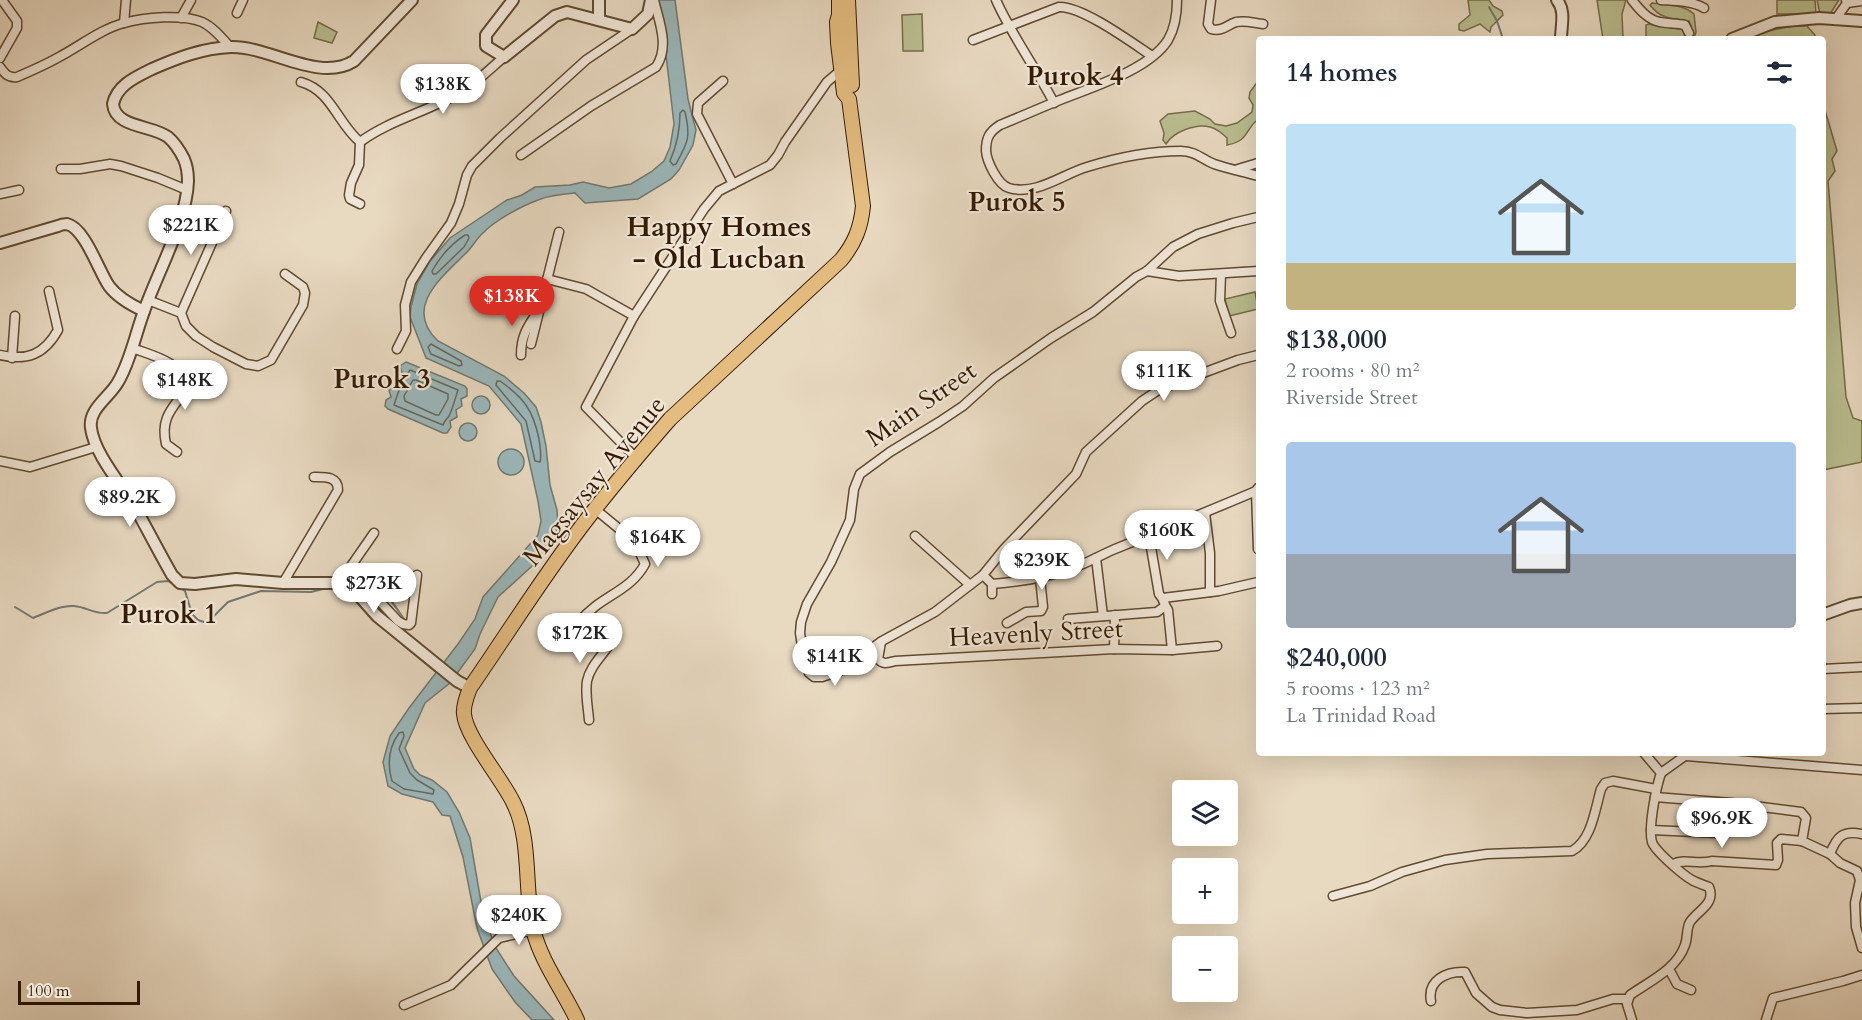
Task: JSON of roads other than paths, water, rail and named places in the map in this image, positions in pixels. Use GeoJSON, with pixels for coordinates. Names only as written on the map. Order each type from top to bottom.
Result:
{"type":"FeatureCollection","features":[{"type":"Feature","properties":{"kind":"highway"},"geometry":{"type":"LineString","coordinates":[[831,0],[832,16],[838,18]]}},
{"type":"Feature","properties":{"kind":"highway","name":"Magsaysay Avenue"},"geometry":{"type":"LineString","coordinates":[[839,0],[841,70],[844,93],[849,99]]}},
{"type":"Feature","properties":{"kind":"highway","name":"Magsaysay Avenue"},"geometry":{"type":"LineString","coordinates":[[534,930],[529,905],[524,837],[518,812],[467,727],[464,703],[470,688],[570,543],[636,458],[670,419],[848,251],[861,224],[863,206],[849,99],[852,91],[848,0]]}},
{"type":"Feature","properties":{"kind":"highway"},"geometry":{"type":"LineString","coordinates":[[534,930],[548,965],[577,1020]]}},
{"type":"Feature","properties":{"kind":"street"},"geometry":{"type":"LineString","coordinates":[[0,58],[17,28],[17,21],[2,0]]}},
{"type":"Feature","properties":{"kind":"street"},"geometry":{"type":"LineString","coordinates":[[124,22],[126,0]]}},
{"type":"Feature","properties":{"kind":"street"},"geometry":{"type":"LineString","coordinates":[[181,18],[191,0]]}},
{"type":"Feature","properties":{"kind":"street"},"geometry":{"type":"LineString","coordinates":[[237,13],[243,0]]}},
{"type":"Feature","properties":{"kind":"street"},"geometry":{"type":"LineString","coordinates":[[412,0],[347,66],[320,68],[249,49],[230,47],[186,55],[142,74],[116,95],[113,108],[121,119],[158,132],[173,142],[186,164],[188,179],[181,216],[132,348],[117,384],[99,405],[91,418],[90,427],[96,447],[172,574],[180,583],[195,584],[236,579],[283,583],[340,582],[353,589],[377,616],[455,679],[470,688]]}},
{"type":"Feature","properties":{"kind":"street"},"geometry":{"type":"LineString","coordinates":[[504,57],[486,46],[484,39],[513,0]]}},
{"type":"Feature","properties":{"kind":"street"},"geometry":{"type":"LineString","coordinates":[[599,0],[599,20]]}},
{"type":"Feature","properties":{"kind":"street"},"geometry":{"type":"LineString","coordinates":[[397,349],[406,331],[405,305],[411,282],[451,223],[472,166],[586,60],[632,30],[648,14],[652,0]]}},
{"type":"Feature","properties":{"kind":"street"},"geometry":{"type":"LineString","coordinates":[[521,155],[591,106],[657,67],[664,46],[652,0]]}},
{"type":"Feature","properties":{"kind":"street"},"geometry":{"type":"LineString","coordinates":[[996,0],[1054,103]]}},
{"type":"Feature","properties":{"kind":"street"},"geometry":{"type":"LineString","coordinates":[[1177,0],[1177,11],[1171,34],[1152,56],[1125,74],[1000,125],[989,134],[986,141],[987,156],[1001,183],[1007,188],[1022,190],[1039,187],[1088,166],[1130,157],[1178,151],[1191,151],[1203,159],[1256,175]]}},
{"type":"Feature","properties":{"kind":"street"},"geometry":{"type":"LineString","coordinates":[[1211,0],[1208,24],[1211,29],[1217,30],[1236,22],[1246,21],[1263,24]]}},
{"type":"Feature","properties":{"kind":"street"},"geometry":{"type":"LineString","coordinates":[[1557,0],[1562,12],[1561,36]]}},
{"type":"Feature","properties":{"kind":"street"},"geometry":{"type":"LineString","coordinates":[[1632,0],[1651,18],[1659,22],[1674,22],[1685,26],[1689,33]]}},
{"type":"Feature","properties":{"kind":"street"},"geometry":{"type":"LineString","coordinates":[[1661,0],[1683,2],[1704,8]]}},
{"type":"Feature","properties":{"kind":"street"},"geometry":{"type":"LineString","coordinates":[[1835,20],[1846,2],[1862,1]]}},
{"type":"Feature","properties":{"kind":"street"},"geometry":{"type":"LineString","coordinates":[[973,40],[1009,25],[1067,6],[1152,56]]}},
{"type":"Feature","properties":{"kind":"street"},"geometry":{"type":"LineString","coordinates":[[360,142],[390,124],[465,90],[561,13],[567,12],[632,30]]}},
{"type":"Feature","properties":{"kind":"street"},"geometry":{"type":"LineString","coordinates":[[0,67],[10,78],[17,77],[124,22],[140,20],[181,18],[202,22],[230,47]]}},
{"type":"Feature","properties":{"kind":"street"},"geometry":{"type":"LineString","coordinates":[[1739,36],[1775,22],[1802,19],[1862,21]]}},
{"type":"Feature","properties":{"kind":"street"},"geometry":{"type":"LineString","coordinates":[[636,458],[586,407],[634,316],[704,209],[719,191],[770,165],[827,82],[841,70]]}},
{"type":"Feature","properties":{"kind":"street"},"geometry":{"type":"LineString","coordinates":[[723,81],[698,103],[697,114],[733,184]]}},
{"type":"Feature","properties":{"kind":"street"},"geometry":{"type":"LineString","coordinates":[[301,82],[315,87],[326,98],[350,133],[360,142]]}},
{"type":"Feature","properties":{"kind":"street"},"geometry":{"type":"LineString","coordinates":[[360,142],[359,165],[349,195],[350,199],[360,204]]}},
{"type":"Feature","properties":{"kind":"street"},"geometry":{"type":"LineString","coordinates":[[61,169],[80,169],[110,164],[158,178],[187,190]]}},
{"type":"Feature","properties":{"kind":"street"},"geometry":{"type":"LineString","coordinates":[[1235,170],[1256,164]]}},
{"type":"Feature","properties":{"kind":"street"},"geometry":{"type":"LineString","coordinates":[[0,194],[19,190]]}},
{"type":"Feature","properties":{"kind":"street"},"geometry":{"type":"LineString","coordinates":[[226,211],[181,313],[186,326],[213,347],[246,364],[258,366],[271,360],[303,305],[305,293],[303,287],[285,274]]}},
{"type":"Feature","properties":{"kind":"street","name":"Main Street"},"geometry":{"type":"LineString","coordinates":[[882,641],[840,671],[814,677],[807,670],[801,641],[801,622],[807,604],[846,531],[850,520],[854,489],[860,474],[890,452],[963,406],[994,378],[1093,312],[1136,277],[1147,271],[1173,247],[1186,239],[1224,225],[1256,217]]}},
{"type":"Feature","properties":{"kind":"street"},"geometry":{"type":"LineString","coordinates":[[0,243],[58,225],[71,226],[79,233],[117,296],[144,312]]}},
{"type":"Feature","properties":{"kind":"street"},"geometry":{"type":"LineString","coordinates":[[531,344],[559,232]]}},
{"type":"Feature","properties":{"kind":"street"},"geometry":{"type":"LineString","coordinates":[[1147,271],[1179,276],[1256,271]]}},
{"type":"Feature","properties":{"kind":"street"},"geometry":{"type":"LineString","coordinates":[[1221,274],[1220,301],[1231,333]]}},
{"type":"Feature","properties":{"kind":"street"},"geometry":{"type":"LineString","coordinates":[[547,279],[586,289],[634,316]]}},
{"type":"Feature","properties":{"kind":"street"},"geometry":{"type":"LineString","coordinates":[[0,355],[22,358],[50,344],[58,330],[49,291]]}},
{"type":"Feature","properties":{"kind":"street"},"geometry":{"type":"LineString","coordinates":[[148,300],[181,313]]}},
{"type":"Feature","properties":{"kind":"street"},"geometry":{"type":"LineString","coordinates":[[521,355],[521,341],[526,328],[539,310]]}},
{"type":"Feature","properties":{"kind":"street"},"geometry":{"type":"LineString","coordinates":[[12,358],[15,316]]}},
{"type":"Feature","properties":{"kind":"street"},"geometry":{"type":"LineString","coordinates":[[132,348],[161,359],[178,369],[187,380],[187,388],[173,405],[165,420],[166,444],[177,452]]}},
{"type":"Feature","properties":{"kind":"street"},"geometry":{"type":"LineString","coordinates":[[882,641],[935,612],[983,575],[1004,549],[1076,474],[1086,452],[1142,401],[1160,389],[1238,360],[1256,356]]}},
{"type":"Feature","properties":{"kind":"street"},"geometry":{"type":"LineString","coordinates":[[0,461],[30,467],[96,447]]}},
{"type":"Feature","properties":{"kind":"street"},"geometry":{"type":"LineString","coordinates":[[283,583],[338,490],[336,482],[331,477],[314,477]]}},
{"type":"Feature","properties":{"kind":"street"},"geometry":{"type":"LineString","coordinates":[[992,584],[1022,582],[1074,568],[1256,490]]}},
{"type":"Feature","properties":{"kind":"street"},"geometry":{"type":"LineString","coordinates":[[589,720],[587,679],[615,638],[616,630],[611,626],[585,628],[580,621],[596,604],[626,586],[639,575],[645,564],[635,542],[595,509]]}},
{"type":"Feature","properties":{"kind":"street"},"geometry":{"type":"LineString","coordinates":[[1205,513],[1210,553],[1210,592]]}},
{"type":"Feature","properties":{"kind":"street"},"geometry":{"type":"LineString","coordinates":[[340,582],[374,533]]}},
{"type":"Feature","properties":{"kind":"street"},"geometry":{"type":"LineString","coordinates":[[915,536],[970,585]]}},
{"type":"Feature","properties":{"kind":"street"},"geometry":{"type":"LineString","coordinates":[[1149,536],[1159,594],[1168,610],[1172,650]]}},
{"type":"Feature","properties":{"kind":"street"},"geometry":{"type":"LineString","coordinates":[[1096,558],[1103,616]]}},
{"type":"Feature","properties":{"kind":"street"},"geometry":{"type":"LineString","coordinates":[[353,589],[357,586],[371,592],[398,621],[409,626],[417,575]]}},
{"type":"Feature","properties":{"kind":"street"},"geometry":{"type":"LineString","coordinates":[[983,575],[992,584],[992,594]]}},
{"type":"Feature","properties":{"kind":"street"},"geometry":{"type":"LineString","coordinates":[[1007,623],[1026,612],[1041,611],[1043,607],[1040,578]]}},
{"type":"Feature","properties":{"kind":"street"},"geometry":{"type":"LineString","coordinates":[[1068,619],[1157,612],[1164,602],[1256,582]]}},
{"type":"Feature","properties":{"kind":"street"},"geometry":{"type":"LineString","coordinates":[[1826,614],[1862,603]]}},
{"type":"Feature","properties":{"kind":"street"},"geometry":{"type":"LineString","coordinates":[[1114,649],[1115,615]]}},
{"type":"Feature","properties":{"kind":"street","name":"Heavenly Street"},"geometry":{"type":"LineString","coordinates":[[882,641],[878,659],[881,663],[888,664],[895,661],[1114,649],[1172,650],[1216,646]]}},
{"type":"Feature","properties":{"kind":"street"},"geometry":{"type":"LineString","coordinates":[[1826,669],[1862,667]]}},
{"type":"Feature","properties":{"kind":"street"},"geometry":{"type":"LineString","coordinates":[[1826,709],[1862,708]]}},
{"type":"Feature","properties":{"kind":"street"},"geometry":{"type":"LineString","coordinates":[[1647,756],[1661,773]]}},
{"type":"Feature","properties":{"kind":"street"},"geometry":{"type":"LineString","coordinates":[[1632,1020],[1627,1005],[1630,994],[1669,969],[1685,946],[1688,924],[1708,903],[1711,895],[1709,887],[1692,880],[1655,847],[1652,840],[1651,830],[1661,773],[1685,756]]}},
{"type":"Feature","properties":{"kind":"street"},"geometry":{"type":"LineString","coordinates":[[1710,756],[1862,770]]}},
{"type":"Feature","properties":{"kind":"street"},"geometry":{"type":"LineString","coordinates":[[1333,896],[1370,886],[1402,872],[1445,860],[1487,854],[1572,851],[1580,847],[1587,835],[1601,789],[1605,783],[1613,781],[1656,793],[1699,801],[1801,812],[1806,818],[1802,841]]}},
{"type":"Feature","properties":{"kind":"street"},"geometry":{"type":"LineString","coordinates":[[1698,831],[1699,801]]}},
{"type":"Feature","properties":{"kind":"street"},"geometry":{"type":"LineString","coordinates":[[1651,830],[1718,833]]}},
{"type":"Feature","properties":{"kind":"street"},"geometry":{"type":"LineString","coordinates":[[1830,854],[1837,839],[1842,835],[1850,832],[1862,834]]}},
{"type":"Feature","properties":{"kind":"street"},"geometry":{"type":"LineString","coordinates":[[1673,864],[1679,861],[1703,864],[1712,861],[1776,865],[1779,860],[1778,841],[1781,839],[1802,841],[1830,854],[1859,874],[1856,927],[1862,946]]}},
{"type":"Feature","properties":{"kind":"street"},"geometry":{"type":"LineString","coordinates":[[404,1005],[451,986],[499,938],[534,930]]}},
{"type":"Feature","properties":{"kind":"street"},"geometry":{"type":"LineString","coordinates":[[1669,969],[1677,984],[1691,990]]}},
{"type":"Feature","properties":{"kind":"street"},"geometry":{"type":"LineString","coordinates":[[1431,1001],[1434,982],[1445,974],[1459,972],[1465,972],[1476,993],[1492,1007],[1500,1010],[1527,1013],[1577,1010],[1613,999],[1627,999]]}},
{"type":"Feature","properties":{"kind":"street"},"geometry":{"type":"LineString","coordinates":[[1766,1020],[1773,998],[1862,975]]}},
{"type":"Feature","properties":{"kind":"water"},"geometry":{"type":"Polygon","coordinates":[[[658,0],[675,0],[688,99],[696,130],[693,145],[679,170],[671,179],[638,199],[585,203],[575,193],[570,193],[543,198],[517,210],[494,223],[481,235],[437,283],[425,305],[424,317],[428,329],[438,341],[504,376],[536,407],[546,446],[550,485],[557,510],[556,535],[542,557],[498,597],[475,649],[450,683],[425,703],[405,748],[414,769],[447,792],[459,812],[470,838],[481,902],[494,945],[514,976],[554,1020],[532,1020],[515,1002],[492,969],[477,928],[463,857],[450,816],[442,815],[433,802],[402,794],[388,786],[383,762],[390,736],[475,619],[483,597],[538,535],[541,521],[521,424],[489,386],[426,358],[410,317],[411,307],[417,284],[430,261],[450,238],[507,200],[535,187],[583,182],[609,188],[631,184],[664,161],[670,147],[674,124],[658,0]]]}},
{"type":"Feature","properties":{"kind":"water"},"geometry":{"type":"Polygon","coordinates":[[[406,362],[465,386],[467,389],[467,396],[461,399],[462,406],[456,410],[457,417],[450,421],[451,427],[447,433],[385,406],[386,400],[391,397],[389,390],[396,385],[395,378],[402,373],[400,366],[406,362]]]}},
{"type":"Feature","properties":{"kind":"water"},"geometry":{"type":"Polygon","coordinates":[[[477,396],[485,396],[490,401],[488,412],[477,414],[472,409],[472,401],[477,396]]]}},
{"type":"Feature","properties":{"kind":"water"},"geometry":{"type":"Polygon","coordinates":[[[464,423],[472,423],[477,428],[475,439],[464,441],[459,436],[459,428],[464,423]]]}},
{"type":"Feature","properties":{"kind":"water"},"geometry":{"type":"Polygon","coordinates":[[[511,449],[520,453],[524,462],[520,471],[511,475],[502,471],[498,462],[502,453],[511,449]]]}},
{"type":"Feature","properties":{"kind":"waterway"},"geometry":{"type":"LineString","coordinates":[[1489,7],[1502,36]]}},
{"type":"Feature","properties":{"kind":"waterway"},"geometry":{"type":"LineString","coordinates":[[15,607],[33,618],[69,606],[107,613],[157,582],[168,581],[185,591],[192,614],[204,622],[209,621],[228,602],[261,591],[311,592],[327,588]]}},
{"type":"Feature","properties":{"kind":"waterway"},"geometry":{"type":"LineString","coordinates":[[364,582],[382,591],[404,622]]}},
{"type":"Feature","properties":{"kind":"waterway"},"geometry":{"type":"LineString","coordinates":[[402,640],[402,644],[436,672]]}},
{"type":"Feature","properties":{"kind":"district","name":"Purok 4"},"geometry":{"type":"Point","coordinates":[1075,76]}},
{"type":"Feature","properties":{"kind":"district","name":"Purok 5"},"geometry":{"type":"Point","coordinates":[1017,202]}},
{"type":"Feature","properties":{"kind":"district","name":"Happy Homes - Old Lucban"},"geometry":{"type":"Point","coordinates":[719,243]}},
{"type":"Feature","properties":{"kind":"district","name":"Purok 3"},"geometry":{"type":"Point","coordinates":[382,379]}},
{"type":"Feature","properties":{"kind":"district","name":"Purok 1"},"geometry":{"type":"Point","coordinates":[169,614]}}]}
